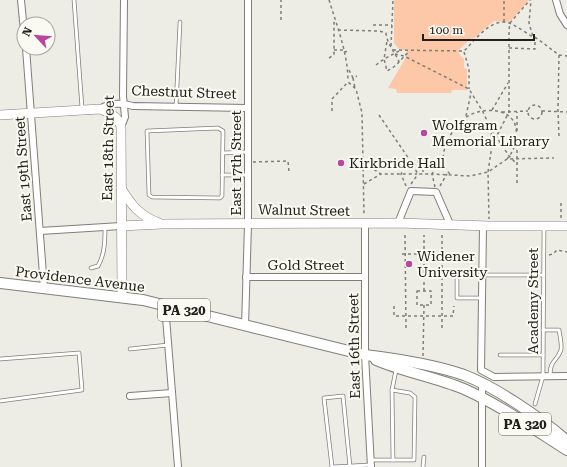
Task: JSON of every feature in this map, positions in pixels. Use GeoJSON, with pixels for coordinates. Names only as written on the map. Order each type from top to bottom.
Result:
{"type":"FeatureCollection","features":[{"type":"Feature","properties":{"kind":"main road","name":"Providence Avenue"},"geometry":{"type":"LineString","coordinates":[[0,283],[122,297],[165,305],[245,327],[365,355],[423,364],[459,374],[482,383],[533,414],[567,441]]}},
{"type":"Feature","properties":{"kind":"main road","name":"Providence Avenue"},"geometry":{"type":"LineString","coordinates":[[365,355],[396,369],[451,384],[482,398],[567,450]]}},
{"type":"Feature","properties":{"kind":"street"},"geometry":{"type":"LineString","coordinates":[[21,0],[23,16]]}},
{"type":"Feature","properties":{"kind":"street","name":"East 18th Street"},"geometry":{"type":"LineString","coordinates":[[122,297],[121,127],[125,117],[125,104],[123,96],[124,0]]}},
{"type":"Feature","properties":{"kind":"street","name":"East 17th Street"},"geometry":{"type":"LineString","coordinates":[[245,327],[248,224],[248,0]]}},
{"type":"Feature","properties":{"kind":"street"},"geometry":{"type":"LineString","coordinates":[[556,0],[560,14],[567,24]]}},
{"type":"Feature","properties":{"kind":"street","name":"East 19th Street"},"geometry":{"type":"LineString","coordinates":[[27,56],[44,288]]}},
{"type":"Feature","properties":{"kind":"street","name":"Chestnut Street"},"geometry":{"type":"LineString","coordinates":[[0,115],[100,109],[108,104],[125,104],[133,106],[247,108]]}},
{"type":"Feature","properties":{"kind":"street"},"geometry":{"type":"LineString","coordinates":[[100,109],[114,116],[121,127]]}},
{"type":"Feature","properties":{"kind":"street"},"geometry":{"type":"LineString","coordinates":[[121,187],[129,202],[138,212],[149,219],[162,224]]}},
{"type":"Feature","properties":{"kind":"street"},"geometry":{"type":"LineString","coordinates":[[398,223],[411,191],[436,192],[450,224]]}},
{"type":"Feature","properties":{"kind":"street","name":"Walnut Street"},"geometry":{"type":"LineString","coordinates":[[40,231],[162,224],[365,225],[398,223],[486,226],[564,226]]}},
{"type":"Feature","properties":{"kind":"street","name":"East 16th Street"},"geometry":{"type":"LineString","coordinates":[[365,225],[365,355],[370,464]]}},
{"type":"Feature","properties":{"kind":"street"},"geometry":{"type":"LineString","coordinates":[[486,226],[482,275],[481,370],[494,377],[567,376]]}},
{"type":"Feature","properties":{"kind":"street","name":"Gold Street"},"geometry":{"type":"LineString","coordinates":[[246,277],[366,276]]}},
{"type":"Feature","properties":{"kind":"street"},"geometry":{"type":"LineString","coordinates":[[165,305],[178,467]]}},
{"type":"Feature","properties":{"kind":"street"},"geometry":{"type":"LineString","coordinates":[[482,383],[482,467]]}},
{"type":"Feature","properties":{"kind":"street"},"geometry":{"type":"LineString","coordinates":[[130,396],[172,393]]}},
{"type":"Feature","properties":{"kind":"lane"},"geometry":{"type":"LineString","coordinates":[[74,0],[82,110]]}},
{"type":"Feature","properties":{"kind":"lane"},"geometry":{"type":"LineString","coordinates":[[176,107],[180,22]]}},
{"type":"Feature","properties":{"kind":"lane"},"geometry":{"type":"LineString","coordinates":[[218,128],[223,131],[223,153],[222,196],[220,198],[152,197],[149,195],[146,133],[149,130],[218,128]]}},
{"type":"Feature","properties":{"kind":"lane"},"geometry":{"type":"LineString","coordinates":[[223,153],[248,152]]}},
{"type":"Feature","properties":{"kind":"lane"},"geometry":{"type":"LineString","coordinates":[[222,175],[248,176]]}},
{"type":"Feature","properties":{"kind":"lane","name":"Academy Street"},"geometry":{"type":"LineString","coordinates":[[535,404],[543,376],[544,226]]}},
{"type":"Feature","properties":{"kind":"lane"},"geometry":{"type":"LineString","coordinates":[[91,268],[98,266],[101,262],[106,241],[105,227]]}},
{"type":"Feature","properties":{"kind":"lane"},"geometry":{"type":"LineString","coordinates":[[482,275],[544,275]]}},
{"type":"Feature","properties":{"kind":"lane"},"geometry":{"type":"LineString","coordinates":[[457,279],[457,298],[482,298]]}},
{"type":"Feature","properties":{"kind":"lane"},"geometry":{"type":"LineString","coordinates":[[544,330],[559,330],[561,347],[559,354],[551,363],[550,376]]}},
{"type":"Feature","properties":{"kind":"lane"},"geometry":{"type":"LineString","coordinates":[[130,349],[168,345]]}},
{"type":"Feature","properties":{"kind":"lane"},"geometry":{"type":"LineString","coordinates":[[0,359],[79,354],[82,390],[0,401]]}},
{"type":"Feature","properties":{"kind":"lane"},"geometry":{"type":"LineString","coordinates":[[500,355],[543,355]]}},
{"type":"Feature","properties":{"kind":"lane"},"geometry":{"type":"LineString","coordinates":[[393,460],[392,390],[396,369]]}},
{"type":"Feature","properties":{"kind":"lane"},"geometry":{"type":"LineString","coordinates":[[350,466],[343,396],[324,398],[332,467],[350,466],[370,464],[393,460],[414,460],[414,397],[410,394],[392,390]]}},
{"type":"Feature","properties":{"kind":"lane"},"geometry":{"type":"LineString","coordinates":[[423,467],[424,457]]}},
{"type":"Feature","properties":{"kind":"path"},"geometry":{"type":"LineString","coordinates":[[281,0],[281,20]]}},
{"type":"Feature","properties":{"kind":"path"},"geometry":{"type":"LineString","coordinates":[[391,46],[392,0]]}},
{"type":"Feature","properties":{"kind":"path"},"geometry":{"type":"LineString","coordinates":[[504,0],[504,22]]}},
{"type":"Feature","properties":{"kind":"path"},"geometry":{"type":"LineString","coordinates":[[492,145],[509,112],[510,23],[530,0]]}},
{"type":"Feature","properties":{"kind":"path"},"geometry":{"type":"LineString","coordinates":[[509,48],[535,49],[534,37],[529,22],[530,0]]}},
{"type":"Feature","properties":{"kind":"path"},"geometry":{"type":"LineString","coordinates":[[329,1],[348,68],[348,82],[332,99],[332,111]]}},
{"type":"Feature","properties":{"kind":"path"},"geometry":{"type":"LineString","coordinates":[[329,58],[334,55],[334,20]]}},
{"type":"Feature","properties":{"kind":"path"},"geometry":{"type":"LineString","coordinates":[[393,50],[464,51],[495,23],[504,22],[510,23],[534,37],[559,55],[567,56]]}},
{"type":"Feature","properties":{"kind":"path"},"geometry":{"type":"LineString","coordinates":[[373,25],[392,25]]}},
{"type":"Feature","properties":{"kind":"path"},"geometry":{"type":"LineString","coordinates":[[338,30],[379,31],[386,34],[387,41],[384,59],[386,70],[396,67],[404,56],[410,51]]}},
{"type":"Feature","properties":{"kind":"path"},"geometry":{"type":"LineString","coordinates":[[387,41],[399,62]]}},
{"type":"Feature","properties":{"kind":"path"},"geometry":{"type":"LineString","coordinates":[[334,50],[350,52]]}},
{"type":"Feature","properties":{"kind":"path"},"geometry":{"type":"LineString","coordinates":[[376,65],[399,51]]}},
{"type":"Feature","properties":{"kind":"path"},"geometry":{"type":"LineString","coordinates":[[464,51],[469,69],[469,89],[491,129],[509,156],[517,164]]}},
{"type":"Feature","properties":{"kind":"path"},"geometry":{"type":"LineString","coordinates":[[395,54],[404,56],[469,89]]}},
{"type":"Feature","properties":{"kind":"path"},"geometry":{"type":"LineString","coordinates":[[559,55],[559,136]]}},
{"type":"Feature","properties":{"kind":"path"},"geometry":{"type":"LineString","coordinates":[[348,68],[353,78],[362,114],[365,225]]}},
{"type":"Feature","properties":{"kind":"path"},"geometry":{"type":"LineString","coordinates":[[353,78],[357,76]]}},
{"type":"Feature","properties":{"kind":"path"},"geometry":{"type":"LineString","coordinates":[[492,110],[509,81]]}},
{"type":"Feature","properties":{"kind":"path"},"geometry":{"type":"LineString","coordinates":[[348,82],[356,89]]}},
{"type":"Feature","properties":{"kind":"path"},"geometry":{"type":"LineString","coordinates":[[450,174],[444,165],[444,147],[451,134],[465,118],[471,93]]}},
{"type":"Feature","properties":{"kind":"path"},"geometry":{"type":"LineString","coordinates":[[529,111],[530,107],[537,105],[542,111]]}},
{"type":"Feature","properties":{"kind":"path"},"geometry":{"type":"LineString","coordinates":[[465,118],[492,110],[502,112],[529,111]]}},
{"type":"Feature","properties":{"kind":"path"},"geometry":{"type":"LineString","coordinates":[[529,111],[530,115],[535,118],[539,117],[542,111]]}},
{"type":"Feature","properties":{"kind":"path"},"geometry":{"type":"LineString","coordinates":[[542,111],[567,112]]}},
{"type":"Feature","properties":{"kind":"path"},"geometry":{"type":"LineString","coordinates":[[502,112],[508,115],[515,125],[517,134],[516,141],[507,160]]}},
{"type":"Feature","properties":{"kind":"path"},"geometry":{"type":"LineString","coordinates":[[517,112],[517,182]]}},
{"type":"Feature","properties":{"kind":"path"},"geometry":{"type":"LineString","coordinates":[[379,115],[418,174]]}},
{"type":"Feature","properties":{"kind":"path"},"geometry":{"type":"LineString","coordinates":[[486,226],[488,172],[492,145],[491,129]]}},
{"type":"Feature","properties":{"kind":"path"},"geometry":{"type":"LineString","coordinates":[[413,166],[423,156]]}},
{"type":"Feature","properties":{"kind":"path"},"geometry":{"type":"LineString","coordinates":[[423,156],[435,168]]}},
{"type":"Feature","properties":{"kind":"path"},"geometry":{"type":"LineString","coordinates":[[423,156],[423,174]]}},
{"type":"Feature","properties":{"kind":"path"},"geometry":{"type":"LineString","coordinates":[[436,192],[432,174],[443,156]]}},
{"type":"Feature","properties":{"kind":"path"},"geometry":{"type":"LineString","coordinates":[[364,184],[380,174],[450,174],[470,176],[488,172],[507,160],[554,158]]}},
{"type":"Feature","properties":{"kind":"path"},"geometry":{"type":"LineString","coordinates":[[401,174],[409,159]]}},
{"type":"Feature","properties":{"kind":"path"},"geometry":{"type":"LineString","coordinates":[[248,162],[288,162],[289,172]]}},
{"type":"Feature","properties":{"kind":"path"},"geometry":{"type":"LineString","coordinates":[[364,163],[380,174]]}},
{"type":"Feature","properties":{"kind":"path"},"geometry":{"type":"LineString","coordinates":[[401,174],[408,189],[418,174]]}},
{"type":"Feature","properties":{"kind":"path"},"geometry":{"type":"LineString","coordinates":[[436,192],[447,174]]}},
{"type":"Feature","properties":{"kind":"path"},"geometry":{"type":"LineString","coordinates":[[561,201],[564,226]]}},
{"type":"Feature","properties":{"kind":"path"},"geometry":{"type":"LineString","coordinates":[[405,235],[406,329]]}},
{"type":"Feature","properties":{"kind":"path"},"geometry":{"type":"LineString","coordinates":[[424,235],[424,291]]}},
{"type":"Feature","properties":{"kind":"path"},"geometry":{"type":"LineString","coordinates":[[442,235],[442,328]]}},
{"type":"Feature","properties":{"kind":"path"},"geometry":{"type":"LineString","coordinates":[[544,256],[553,254],[557,250],[567,252]]}},
{"type":"Feature","properties":{"kind":"path"},"geometry":{"type":"LineString","coordinates":[[402,254],[446,254]]}},
{"type":"Feature","properties":{"kind":"path"},"geometry":{"type":"LineString","coordinates":[[442,272],[473,273]]}},
{"type":"Feature","properties":{"kind":"path"},"geometry":{"type":"LineString","coordinates":[[417,291],[424,291],[431,291],[431,305],[417,305],[417,291]]}},
{"type":"Feature","properties":{"kind":"path"},"geometry":{"type":"LineString","coordinates":[[423,364],[424,305]]}},
{"type":"Feature","properties":{"kind":"path"},"geometry":{"type":"LineString","coordinates":[[394,306],[394,316],[453,316],[454,306]]}},
{"type":"Feature","properties":{"kind":"shaded area"},"geometry":{"type":"Polygon","coordinates":[[[394,0],[529,0],[510,22],[494,21],[473,39],[471,38],[459,50],[459,54],[464,59],[464,68],[467,69],[467,90],[452,90],[451,93],[397,93],[396,89],[388,88],[405,59],[407,51],[399,49],[394,43],[394,0]]]}},
{"type":"Feature","properties":{"kind":"place","name":"Wolfgram Memorial Library"},"geometry":{"type":"Point","coordinates":[424,133]}},
{"type":"Feature","properties":{"kind":"place","name":"Kirkbride Hall"},"geometry":{"type":"Point","coordinates":[341,163]}},
{"type":"Feature","properties":{"kind":"place","name":"Widener University"},"geometry":{"type":"Point","coordinates":[409,264]}}]}
